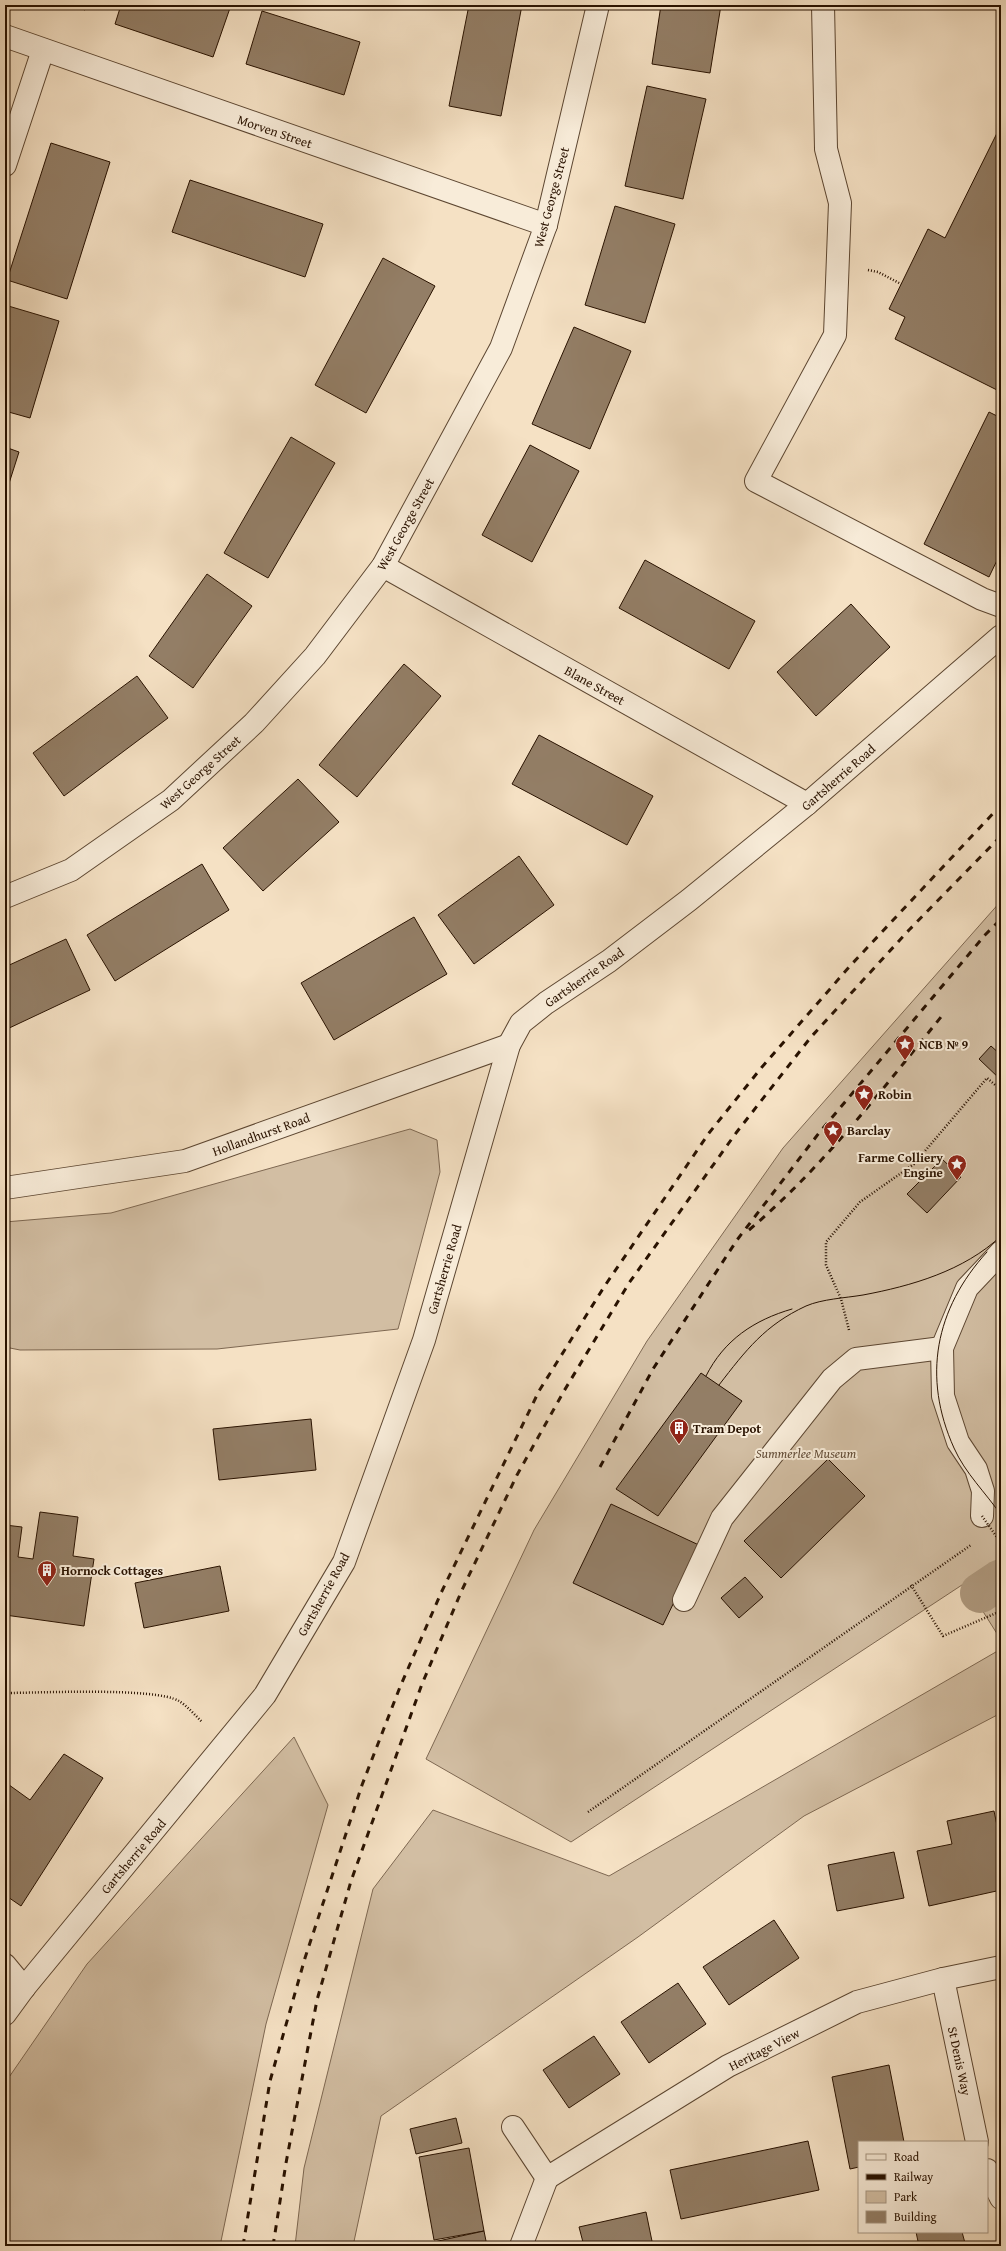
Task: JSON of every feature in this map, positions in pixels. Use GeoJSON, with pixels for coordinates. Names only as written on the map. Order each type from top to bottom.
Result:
{"type":"FeatureCollection","features":[{"type":"Feature","properties":{"kind":"street","name":"West George Street"},"geometry":{"type":"LineString","coordinates":[[5,897],[71,870],[170,800],[254,723],[315,656],[383,566],[500,348],[546,225],[598,5]]}},
{"type":"Feature","properties":{"kind":"street"},"geometry":{"type":"LineString","coordinates":[[823,5],[826,149],[840,203],[835,335],[756,481],[982,599],[1001,606]]}},
{"type":"Feature","properties":{"kind":"street","name":"Morven Street"},"geometry":{"type":"LineString","coordinates":[[5,36],[546,225]]}},
{"type":"Feature","properties":{"kind":"street"},"geometry":{"type":"LineString","coordinates":[[5,166],[43,50]]}},
{"type":"Feature","properties":{"kind":"street","name":"Blane Street"},"geometry":{"type":"LineString","coordinates":[[383,566],[807,804]]}},
{"type":"Feature","properties":{"kind":"street","name":"Gartsherrie Road"},"geometry":{"type":"LineString","coordinates":[[5,2014],[24,1988],[265,1695],[344,1562],[424,1340],[483,1131],[509,1046],[522,1023],[540,1008],[616,956],[689,900],[807,804],[1001,636]]}},
{"type":"Feature","properties":{"kind":"street","name":"Hollandhurst Road"},"geometry":{"type":"LineString","coordinates":[[5,1188],[185,1161],[509,1046]]}},
{"type":"Feature","properties":{"kind":"street"},"geometry":{"type":"LineString","coordinates":[[988,1526],[983,1491],[976,1469],[958,1442],[943,1396],[942,1348],[967,1288],[1001,1252]]}},
{"type":"Feature","properties":{"kind":"street"},"geometry":{"type":"LineString","coordinates":[[684,1600],[722,1518],[832,1379],[856,1359],[942,1348]]}},
{"type":"Feature","properties":{"kind":"street"},"geometry":{"type":"LineString","coordinates":[[5,1965],[24,1988]]}},
{"type":"Feature","properties":{"kind":"street","name":"Heritage View"},"geometry":{"type":"LineString","coordinates":[[547,2178],[728,2066],[857,2002],[944,1979],[1001,1967]]}},
{"type":"Feature","properties":{"kind":"street","name":"St Denis Way"},"geometry":{"type":"LineString","coordinates":[[944,1979],[977,2141]]}},
{"type":"Feature","properties":{"kind":"street"},"geometry":{"type":"LineString","coordinates":[[513,2127],[547,2178],[521,2246]]}},
{"type":"Feature","properties":{"kind":"street"},"geometry":{"type":"LineString","coordinates":[[988,2172],[1001,2198]]}},
{"type":"Feature","properties":{"kind":"path"},"geometry":{"type":"LineString","coordinates":[[856,1359],[841,1299],[826,1265],[826,1242],[860,1202],[914,1164],[987,1078],[1001,1090]]}},
{"type":"Feature","properties":{"kind":"path"},"geometry":{"type":"LineString","coordinates":[[988,1526],[1001,1543]]}},
{"type":"Feature","properties":{"kind":"path"},"geometry":{"type":"LineString","coordinates":[[588,1812],[911,1585],[975,1542]]}},
{"type":"Feature","properties":{"kind":"path"},"geometry":{"type":"LineString","coordinates":[[911,1585],[943,1636],[1001,1611]]}},
{"type":"Feature","properties":{"kind":"path"},"geometry":{"type":"LineString","coordinates":[[5,1693],[115,1693],[156,1695],[179,1701],[226,1744]]}},
{"type":"Feature","properties":{"kind":"green space","name":"Summerlee Museum"},"geometry":{"type":"Polygon","coordinates":[[[1001,901],[1001,1640],[965,1583],[571,1842],[426,1759],[534,1530],[647,1341],[783,1148],[1001,901]]]}},
{"type":"Feature","properties":{"kind":"green space"},"geometry":{"type":"Polygon","coordinates":[[[410,1129],[437,1140],[440,1172],[398,1329],[217,1349],[20,1350],[5,1347],[5,1222],[111,1213],[410,1129]]]}},
{"type":"Feature","properties":{"kind":"green space"},"geometry":{"type":"Polygon","coordinates":[[[1001,1649],[1001,1713],[804,1816],[638,1937],[381,2116],[353,2246],[295,2246],[304,2168],[373,1889],[433,1810],[609,1876],[1001,1649]]]}},
{"type":"Feature","properties":{"kind":"green space"},"geometry":{"type":"Polygon","coordinates":[[[294,1737],[328,1805],[266,2024],[220,2246],[5,2246],[5,2083],[87,1964],[294,1737]]]}},
{"type":"Feature","properties":{"kind":"building"},"geometry":{"type":"Polygon","coordinates":[[[70,5],[87,5],[85,10],[70,5]]]}},
{"type":"Feature","properties":{"kind":"building"},"geometry":{"type":"Polygon","coordinates":[[[121,5],[220,5],[230,8],[213,57],[115,24],[121,5]]]}},
{"type":"Feature","properties":{"kind":"building"},"geometry":{"type":"Polygon","coordinates":[[[469,5],[522,5],[501,116],[449,106],[469,5]]]}},
{"type":"Feature","properties":{"kind":"building"},"geometry":{"type":"Polygon","coordinates":[[[661,5],[721,5],[710,73],[652,64],[661,5]]]}},
{"type":"Feature","properties":{"kind":"building"},"geometry":{"type":"Polygon","coordinates":[[[262,11],[360,42],[344,95],[246,64],[262,11]]]}},
{"type":"Feature","properties":{"kind":"building"},"geometry":{"type":"Polygon","coordinates":[[[647,86],[706,99],[683,199],[625,186],[647,86]]]}},
{"type":"Feature","properties":{"kind":"building"},"geometry":{"type":"Polygon","coordinates":[[[1001,125],[1001,392],[895,339],[905,317],[889,309],[928,229],[945,238],[1001,125]]]}},
{"type":"Feature","properties":{"kind":"building"},"geometry":{"type":"Polygon","coordinates":[[[51,143],[110,162],[67,299],[7,280],[51,143]]]}},
{"type":"Feature","properties":{"kind":"building"},"geometry":{"type":"Polygon","coordinates":[[[190,180],[323,224],[305,277],[172,232],[190,180]]]}},
{"type":"Feature","properties":{"kind":"building"},"geometry":{"type":"Polygon","coordinates":[[[615,206],[675,224],[645,323],[585,305],[615,206]]]}},
{"type":"Feature","properties":{"kind":"building"},"geometry":{"type":"Polygon","coordinates":[[[383,258],[435,286],[366,413],[315,385],[383,258]]]}},
{"type":"Feature","properties":{"kind":"building"},"geometry":{"type":"Polygon","coordinates":[[[5,305],[59,321],[30,418],[5,411],[5,305]]]}},
{"type":"Feature","properties":{"kind":"building"},"geometry":{"type":"Polygon","coordinates":[[[574,327],[631,351],[590,449],[532,424],[574,327]]]}},
{"type":"Feature","properties":{"kind":"building"},"geometry":{"type":"Polygon","coordinates":[[[989,412],[1001,418],[1001,552],[989,577],[924,544],[989,412]]]}},
{"type":"Feature","properties":{"kind":"building"},"geometry":{"type":"Polygon","coordinates":[[[291,437],[335,463],[268,578],[224,553],[291,437]]]}},
{"type":"Feature","properties":{"kind":"building"},"geometry":{"type":"Polygon","coordinates":[[[530,445],[579,471],[532,562],[482,535],[530,445]]]}},
{"type":"Feature","properties":{"kind":"building"},"geometry":{"type":"Polygon","coordinates":[[[5,447],[19,452],[5,496],[5,447]]]}},
{"type":"Feature","properties":{"kind":"building"},"geometry":{"type":"Polygon","coordinates":[[[645,560],[755,621],[729,669],[619,608],[645,560]]]}},
{"type":"Feature","properties":{"kind":"building"},"geometry":{"type":"Polygon","coordinates":[[[207,574],[252,606],[193,688],[149,656],[207,574]]]}},
{"type":"Feature","properties":{"kind":"building"},"geometry":{"type":"Polygon","coordinates":[[[851,604],[890,647],[816,716],[777,672],[851,604]]]}},
{"type":"Feature","properties":{"kind":"building"},"geometry":{"type":"Polygon","coordinates":[[[404,664],[441,696],[357,797],[319,765],[404,664]]]}},
{"type":"Feature","properties":{"kind":"building"},"geometry":{"type":"Polygon","coordinates":[[[137,676],[168,718],[64,796],[33,753],[137,676]]]}},
{"type":"Feature","properties":{"kind":"building"},"geometry":{"type":"Polygon","coordinates":[[[539,735],[653,796],[627,845],[512,784],[539,735]]]}},
{"type":"Feature","properties":{"kind":"building"},"geometry":{"type":"Polygon","coordinates":[[[298,779],[339,822],[263,891],[223,848],[298,779]]]}},
{"type":"Feature","properties":{"kind":"building"},"geometry":{"type":"Polygon","coordinates":[[[519,856],[554,905],[474,964],[438,915],[519,856]]]}},
{"type":"Feature","properties":{"kind":"building"},"geometry":{"type":"Polygon","coordinates":[[[202,864],[229,910],[115,981],[87,935],[202,864]]]}},
{"type":"Feature","properties":{"kind":"building"},"geometry":{"type":"Polygon","coordinates":[[[414,917],[447,974],[334,1040],[301,983],[414,917]]]}},
{"type":"Feature","properties":{"kind":"building"},"geometry":{"type":"Polygon","coordinates":[[[66,939],[90,990],[5,1030],[5,967],[66,939]]]}},
{"type":"Feature","properties":{"kind":"building"},"geometry":{"type":"Polygon","coordinates":[[[991,1046],[1001,1055],[1001,1080],[979,1059],[991,1046]]]}},
{"type":"Feature","properties":{"kind":"building"},"geometry":{"type":"Polygon","coordinates":[[[942,1159],[961,1177],[927,1213],[907,1194],[942,1159]]]}},
{"type":"Feature","properties":{"kind":"building","name":"Tram Depot"},"geometry":{"type":"Polygon","coordinates":[[[701,1373],[742,1401],[658,1516],[616,1489],[701,1373]]]}},
{"type":"Feature","properties":{"kind":"building"},"geometry":{"type":"Polygon","coordinates":[[[311,1419],[316,1470],[219,1480],[213,1429],[311,1419]]]}},
{"type":"Feature","properties":{"kind":"building"},"geometry":{"type":"Polygon","coordinates":[[[828,1459],[865,1496],[781,1578],[744,1541],[828,1459]]]}},
{"type":"Feature","properties":{"kind":"building"},"geometry":{"type":"Polygon","coordinates":[[[611,1504],[701,1546],[663,1625],[573,1583],[611,1504]]]}},
{"type":"Feature","properties":{"kind":"building","name":"Hornock Cottages"},"geometry":{"type":"Polygon","coordinates":[[[40,1512],[78,1517],[73,1556],[94,1559],[84,1626],[5,1615],[5,1525],[22,1527],[18,1557],[33,1559],[40,1512]]]}},
{"type":"Feature","properties":{"kind":"building"},"geometry":{"type":"Polygon","coordinates":[[[220,1566],[229,1611],[144,1628],[135,1583],[220,1566]]]}},
{"type":"Feature","properties":{"kind":"building"},"geometry":{"type":"Polygon","coordinates":[[[745,1577],[763,1597],[739,1618],[721,1598],[745,1577]]]}},
{"type":"Feature","properties":{"kind":"building"},"geometry":{"type":"Polygon","coordinates":[[[64,1754],[103,1778],[21,1906],[5,1895],[5,1782],[30,1800],[64,1754]]]}},
{"type":"Feature","properties":{"kind":"building"},"geometry":{"type":"Polygon","coordinates":[[[994,1811],[1001,1845],[1001,1890],[929,1906],[917,1851],[952,1844],[947,1821],[994,1811]]]}},
{"type":"Feature","properties":{"kind":"building"},"geometry":{"type":"Polygon","coordinates":[[[894,1852],[904,1898],[837,1911],[828,1865],[894,1852]]]}},
{"type":"Feature","properties":{"kind":"building"},"geometry":{"type":"Polygon","coordinates":[[[774,1920],[799,1958],[729,2005],[703,1967],[774,1920]]]}},
{"type":"Feature","properties":{"kind":"building"},"geometry":{"type":"Polygon","coordinates":[[[678,1983],[706,2024],[649,2063],[621,2022],[678,1983]]]}},
{"type":"Feature","properties":{"kind":"building"},"geometry":{"type":"Polygon","coordinates":[[[594,2036],[620,2074],[569,2108],[543,2070],[594,2036]]]}},
{"type":"Feature","properties":{"kind":"building"},"geometry":{"type":"Polygon","coordinates":[[[889,2065],[904,2141],[858,2141],[858,2167],[850,2169],[832,2077],[889,2065]]]}},
{"type":"Feature","properties":{"kind":"building"},"geometry":{"type":"Polygon","coordinates":[[[456,2118],[462,2143],[416,2154],[410,2129],[456,2118]]]}},
{"type":"Feature","properties":{"kind":"building"},"geometry":{"type":"Polygon","coordinates":[[[808,2141],[819,2190],[681,2219],[670,2170],[808,2141]]]}},
{"type":"Feature","properties":{"kind":"building"},"geometry":{"type":"Polygon","coordinates":[[[469,2148],[484,2231],[434,2240],[419,2157],[469,2148]]]}},
{"type":"Feature","properties":{"kind":"building"},"geometry":{"type":"Polygon","coordinates":[[[646,2212],[653,2246],[584,2246],[579,2227],[646,2212]]]}},
{"type":"Feature","properties":{"kind":"building"},"geometry":{"type":"Polygon","coordinates":[[[484,2231],[487,2246],[429,2246],[429,2243],[484,2231]]]}},
{"type":"Feature","properties":{"kind":"building"},"geometry":{"type":"Polygon","coordinates":[[[916,2233],[962,2233],[965,2243],[949,2246],[919,2246],[916,2233]]]}},
{"type":"Feature","properties":{"kind":"waterway"},"geometry":{"type":"LineString","coordinates":[[980,1593],[1001,1579]]}},
{"type":"Feature","properties":{"kind":"tram line"},"geometry":{"type":"LineString","coordinates":[[719,1385],[757,1340],[779,1321],[792,1313],[806,1306],[819,1302],[863,1295],[918,1282],[954,1268],[971,1259],[1001,1236]]}},
{"type":"Feature","properties":{"kind":"tram line"},"geometry":{"type":"LineString","coordinates":[[987,1252],[969,1274],[955,1297],[945,1320],[939,1345],[937,1370],[938,1395],[944,1422],[954,1448],[964,1466],[1001,1515]]}},
{"type":"Feature","properties":{"kind":"tram line"},"geometry":{"type":"LineString","coordinates":[[706,1376],[713,1363],[722,1352],[742,1333],[765,1319],[792,1309]]}},
{"type":"Feature","properties":{"kind":"railway"},"geometry":{"type":"LineString","coordinates":[[243,2246],[270,2081],[305,1958],[362,1785],[400,1687],[441,1593],[539,1391],[604,1287],[709,1133],[762,1067],[850,966],[1001,805]]}},
{"type":"Feature","properties":{"kind":"railway"},"geometry":{"type":"LineString","coordinates":[[273,2246],[286,2163],[317,2000],[351,1881],[422,1684],[462,1590],[517,1475],[564,1391],[629,1283],[736,1133],[811,1037],[909,930],[1001,836]]}},
{"type":"Feature","properties":{"kind":"railway"},"geometry":{"type":"LineString","coordinates":[[600,1467],[653,1369],[737,1240],[819,1133],[985,935],[1001,919]]}},
{"type":"Feature","properties":{"kind":"railway"},"geometry":{"type":"LineString","coordinates":[[749,1230],[776,1206],[826,1155],[873,1101],[941,1017]]}},
{"type":"Feature","properties":{"kind":"place","name":"NCB № 9"},"geometry":{"type":"Point","coordinates":[905,1061]}},
{"type":"Feature","properties":{"kind":"place","name":"Robin"},"geometry":{"type":"Point","coordinates":[864,1111]}},
{"type":"Feature","properties":{"kind":"place","name":"Barclay"},"geometry":{"type":"Point","coordinates":[833,1147]}},
{"type":"Feature","properties":{"kind":"place","name":"Farme Colliery Engine"},"geometry":{"type":"Point","coordinates":[957,1181]}},
{"type":"Feature","properties":{"kind":"place","name":"Tram Depot"},"geometry":{"type":"Point","coordinates":[679,1445]}},
{"type":"Feature","properties":{"kind":"place","name":"Hornock Cottages"},"geometry":{"type":"Point","coordinates":[47,1587]}}]}
